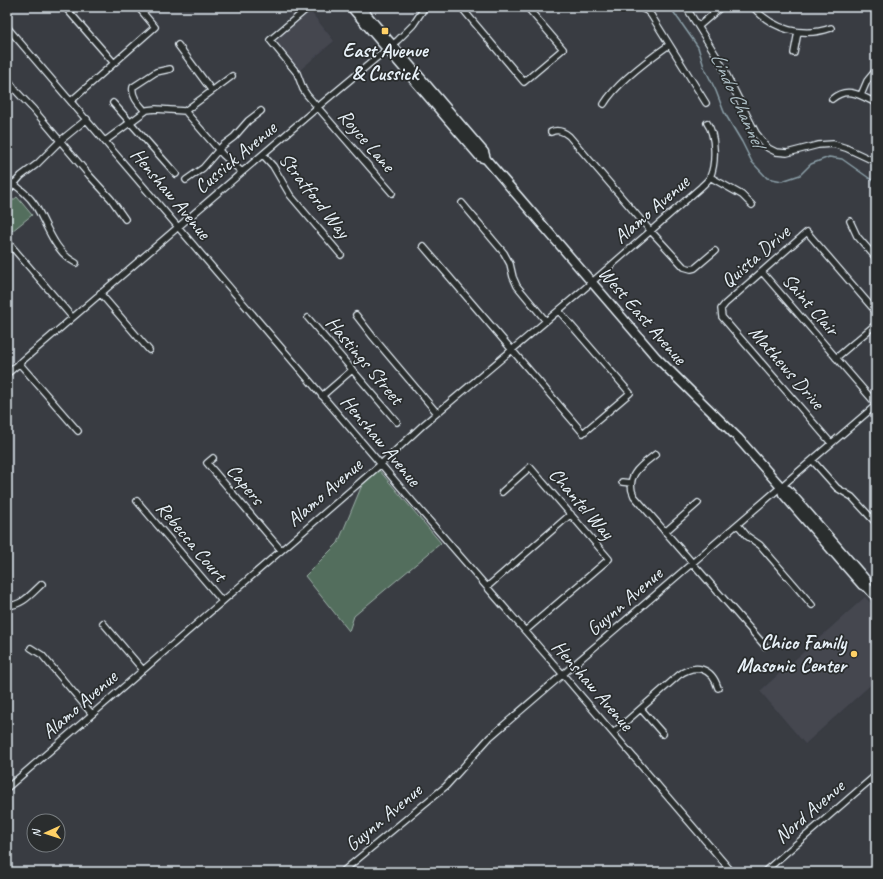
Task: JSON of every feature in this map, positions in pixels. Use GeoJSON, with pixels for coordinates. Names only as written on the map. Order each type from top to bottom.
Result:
{"type":"FeatureCollection","features":[{"type":"Feature","properties":{"kind":"main road","name":"West East Avenue"},"geometry":{"type":"LineString","coordinates":[[351,7],[390,47],[484,152],[486,159],[665,367],[738,438],[781,487],[788,490],[866,580],[867,587],[876,597]]}},
{"type":"Feature","properties":{"kind":"main road","name":"West East Avenue"},"geometry":{"type":"LineString","coordinates":[[360,7],[390,47]]}},
{"type":"Feature","properties":{"kind":"street"},"geometry":{"type":"LineString","coordinates":[[65,7],[114,63]]}},
{"type":"Feature","properties":{"kind":"street"},"geometry":{"type":"LineString","coordinates":[[70,100],[156,27],[138,7]]}},
{"type":"Feature","properties":{"kind":"street","name":"Cussick Avenue"},"geometry":{"type":"LineString","coordinates":[[7,374],[100,293],[390,47],[413,25],[425,7]]}},
{"type":"Feature","properties":{"kind":"street"},"geometry":{"type":"LineString","coordinates":[[461,7],[524,82],[563,49],[528,7]]}},
{"type":"Feature","properties":{"kind":"street"},"geometry":{"type":"LineString","coordinates":[[639,7],[651,15],[706,102]]}},
{"type":"Feature","properties":{"kind":"street"},"geometry":{"type":"LineString","coordinates":[[686,7],[699,26],[724,70],[756,132],[768,148],[778,152],[787,153],[818,144],[833,144],[846,148],[876,162]]}},
{"type":"Feature","properties":{"kind":"street"},"geometry":{"type":"LineString","coordinates":[[699,26],[721,7]]}},
{"type":"Feature","properties":{"kind":"street"},"geometry":{"type":"LineString","coordinates":[[753,7],[778,26],[798,32],[814,33],[831,28]]}},
{"type":"Feature","properties":{"kind":"street","name":"Royce Lane"},"geometry":{"type":"LineString","coordinates":[[306,8],[270,40],[294,68],[305,92],[392,193]]}},
{"type":"Feature","properties":{"kind":"street","name":"Henshaw Avenue"},"geometry":{"type":"LineString","coordinates":[[7,27],[322,396],[564,675],[732,872]]}},
{"type":"Feature","properties":{"kind":"street"},"geometry":{"type":"LineString","coordinates":[[794,53],[798,32]]}},
{"type":"Feature","properties":{"kind":"street"},"geometry":{"type":"LineString","coordinates":[[178,45],[212,91]]}},
{"type":"Feature","properties":{"kind":"street"},"geometry":{"type":"LineString","coordinates":[[604,104],[612,93],[669,45]]}},
{"type":"Feature","properties":{"kind":"street"},"geometry":{"type":"LineString","coordinates":[[145,111],[135,98],[132,91],[134,87],[156,72],[170,69]]}},
{"type":"Feature","properties":{"kind":"street"},"geometry":{"type":"LineString","coordinates":[[860,95],[867,81],[876,70]]}},
{"type":"Feature","properties":{"kind":"street"},"geometry":{"type":"LineString","coordinates":[[105,141],[145,111],[156,109],[185,111],[232,76]]}},
{"type":"Feature","properties":{"kind":"street"},"geometry":{"type":"LineString","coordinates":[[7,78],[17,92],[111,199],[125,219]]}},
{"type":"Feature","properties":{"kind":"street"},"geometry":{"type":"LineString","coordinates":[[832,100],[838,94],[845,92],[860,95],[876,103]]}},
{"type":"Feature","properties":{"kind":"street"},"geometry":{"type":"LineString","coordinates":[[112,103],[176,174]]}},
{"type":"Feature","properties":{"kind":"street"},"geometry":{"type":"LineString","coordinates":[[186,180],[203,168],[222,146],[261,110]]}},
{"type":"Feature","properties":{"kind":"street"},"geometry":{"type":"LineString","coordinates":[[185,111],[219,150],[242,172]]}},
{"type":"Feature","properties":{"kind":"street"},"geometry":{"type":"LineString","coordinates":[[7,192],[21,176],[40,161],[60,141],[87,120]]}},
{"type":"Feature","properties":{"kind":"street","name":"Alamo Avenue"},"geometry":{"type":"LineString","coordinates":[[7,788],[381,464],[437,413],[559,311],[702,187],[710,177],[714,162],[712,131],[707,123]]}},
{"type":"Feature","properties":{"kind":"street"},"geometry":{"type":"LineString","coordinates":[[551,132],[561,131],[569,136],[682,266],[688,269],[697,266],[715,251]]}},
{"type":"Feature","properties":{"kind":"street","name":"Stratford Way"},"geometry":{"type":"LineString","coordinates":[[263,155],[273,166],[290,194],[341,254]]}},
{"type":"Feature","properties":{"kind":"street"},"geometry":{"type":"LineString","coordinates":[[710,177],[742,195],[752,204]]}},
{"type":"Feature","properties":{"kind":"street"},"geometry":{"type":"LineString","coordinates":[[7,179],[32,201],[56,244],[68,258],[76,263]]}},
{"type":"Feature","properties":{"kind":"street"},"geometry":{"type":"LineString","coordinates":[[462,203],[504,253],[510,264],[513,278],[517,286],[546,321]]}},
{"type":"Feature","properties":{"kind":"street"},"geometry":{"type":"LineString","coordinates":[[850,221],[857,236],[876,258]]}},
{"type":"Feature","properties":{"kind":"street","name":"Quista Drive"},"geometry":{"type":"LineString","coordinates":[[720,311],[725,304],[807,232],[876,312]]}},
{"type":"Feature","properties":{"kind":"street"},"geometry":{"type":"LineString","coordinates":[[7,241],[72,317]]}},
{"type":"Feature","properties":{"kind":"street"},"geometry":{"type":"LineString","coordinates":[[423,246],[583,433],[630,393],[559,311]]}},
{"type":"Feature","properties":{"kind":"street","name":"Saint Clair"},"geometry":{"type":"LineString","coordinates":[[762,272],[876,404]]}},
{"type":"Feature","properties":{"kind":"street"},"geometry":{"type":"LineString","coordinates":[[100,293],[149,350]]}},
{"type":"Feature","properties":{"kind":"street","name":"Mathews Drive"},"geometry":{"type":"LineString","coordinates":[[720,311],[722,317],[831,444]]}},
{"type":"Feature","properties":{"kind":"street"},"geometry":{"type":"LineString","coordinates":[[356,315],[373,338],[437,413]]}},
{"type":"Feature","properties":{"kind":"street","name":"Hastings Street"},"geometry":{"type":"LineString","coordinates":[[308,318],[397,422]]}},
{"type":"Feature","properties":{"kind":"street"},"geometry":{"type":"LineString","coordinates":[[836,358],[876,324]]}},
{"type":"Feature","properties":{"kind":"street"},"geometry":{"type":"LineString","coordinates":[[19,363],[78,431]]}},
{"type":"Feature","properties":{"kind":"street"},"geometry":{"type":"LineString","coordinates":[[322,396],[352,370]]}},
{"type":"Feature","properties":{"kind":"street","name":"Guynn Avenue"},"geometry":{"type":"LineString","coordinates":[[342,872],[446,786],[490,737],[738,525],[876,404]]}},
{"type":"Feature","properties":{"kind":"street"},"geometry":{"type":"LineString","coordinates":[[656,454],[635,472],[631,483],[631,489],[634,496],[765,646]]}},
{"type":"Feature","properties":{"kind":"street","name":"Capers"},"geometry":{"type":"LineString","coordinates":[[212,458],[207,463],[281,550]]}},
{"type":"Feature","properties":{"kind":"street"},"geometry":{"type":"LineString","coordinates":[[812,460],[837,488],[852,497],[876,523]]}},
{"type":"Feature","properties":{"kind":"street","name":"Chantel Way"},"geometry":{"type":"LineString","coordinates":[[502,492],[530,468],[609,558],[525,631]]}},
{"type":"Feature","properties":{"kind":"street"},"geometry":{"type":"LineString","coordinates":[[622,482],[631,483]]}},
{"type":"Feature","properties":{"kind":"street","name":"Rebecca Court"},"geometry":{"type":"LineString","coordinates":[[137,501],[222,601]]}},
{"type":"Feature","properties":{"kind":"street"},"geometry":{"type":"LineString","coordinates":[[665,532],[698,503]]}},
{"type":"Feature","properties":{"kind":"street"},"geometry":{"type":"LineString","coordinates":[[487,587],[571,514]]}},
{"type":"Feature","properties":{"kind":"street"},"geometry":{"type":"LineString","coordinates":[[738,525],[747,536],[760,545],[812,605]]}},
{"type":"Feature","properties":{"kind":"street"},"geometry":{"type":"LineString","coordinates":[[7,606],[22,602],[42,584]]}},
{"type":"Feature","properties":{"kind":"street"},"geometry":{"type":"LineString","coordinates":[[103,622],[143,670]]}},
{"type":"Feature","properties":{"kind":"street"},"geometry":{"type":"LineString","coordinates":[[31,648],[42,655],[92,714]]}},
{"type":"Feature","properties":{"kind":"street"},"geometry":{"type":"LineString","coordinates":[[613,732],[679,675],[690,670],[703,670],[711,674],[715,678],[718,688]]}},
{"type":"Feature","properties":{"kind":"street"},"geometry":{"type":"LineString","coordinates":[[641,709],[663,734]]}},
{"type":"Feature","properties":{"kind":"street","name":"Nord Avenue"},"geometry":{"type":"LineString","coordinates":[[764,872],[876,775]]}},
{"type":"Feature","properties":{"kind":"shaded area"},"geometry":{"type":"Polygon","coordinates":[[[310,11],[334,41],[300,70],[277,43],[278,37],[310,11]]]}},
{"type":"Feature","properties":{"kind":"shaded area"},"geometry":{"type":"Polygon","coordinates":[[[865,597],[876,609],[876,680],[805,744],[760,691],[865,597]]]}},
{"type":"Feature","properties":{"kind":"green space"},"geometry":{"type":"Polygon","coordinates":[[[17,197],[32,215],[12,231],[7,225],[7,205],[17,197]]]}},
{"type":"Feature","properties":{"kind":"green space"},"geometry":{"type":"Polygon","coordinates":[[[379,470],[441,543],[354,616],[349,631],[305,576],[338,543],[362,485],[379,470]]]}},
{"type":"Feature","properties":{"kind":"waterway","name":"Lindo Channel"},"geometry":{"type":"LineString","coordinates":[[670,7],[698,47],[704,67],[716,91],[724,112],[752,162],[767,178],[782,181],[800,175],[811,164],[829,157],[842,159],[876,183]]}},
{"type":"Feature","properties":{"kind":"place","name":"East Avenue & Cussick"},"geometry":{"type":"Point","coordinates":[385,31]}},
{"type":"Feature","properties":{"kind":"place","name":"Chico Family Masonic Center"},"geometry":{"type":"Point","coordinates":[854,654]}}]}
